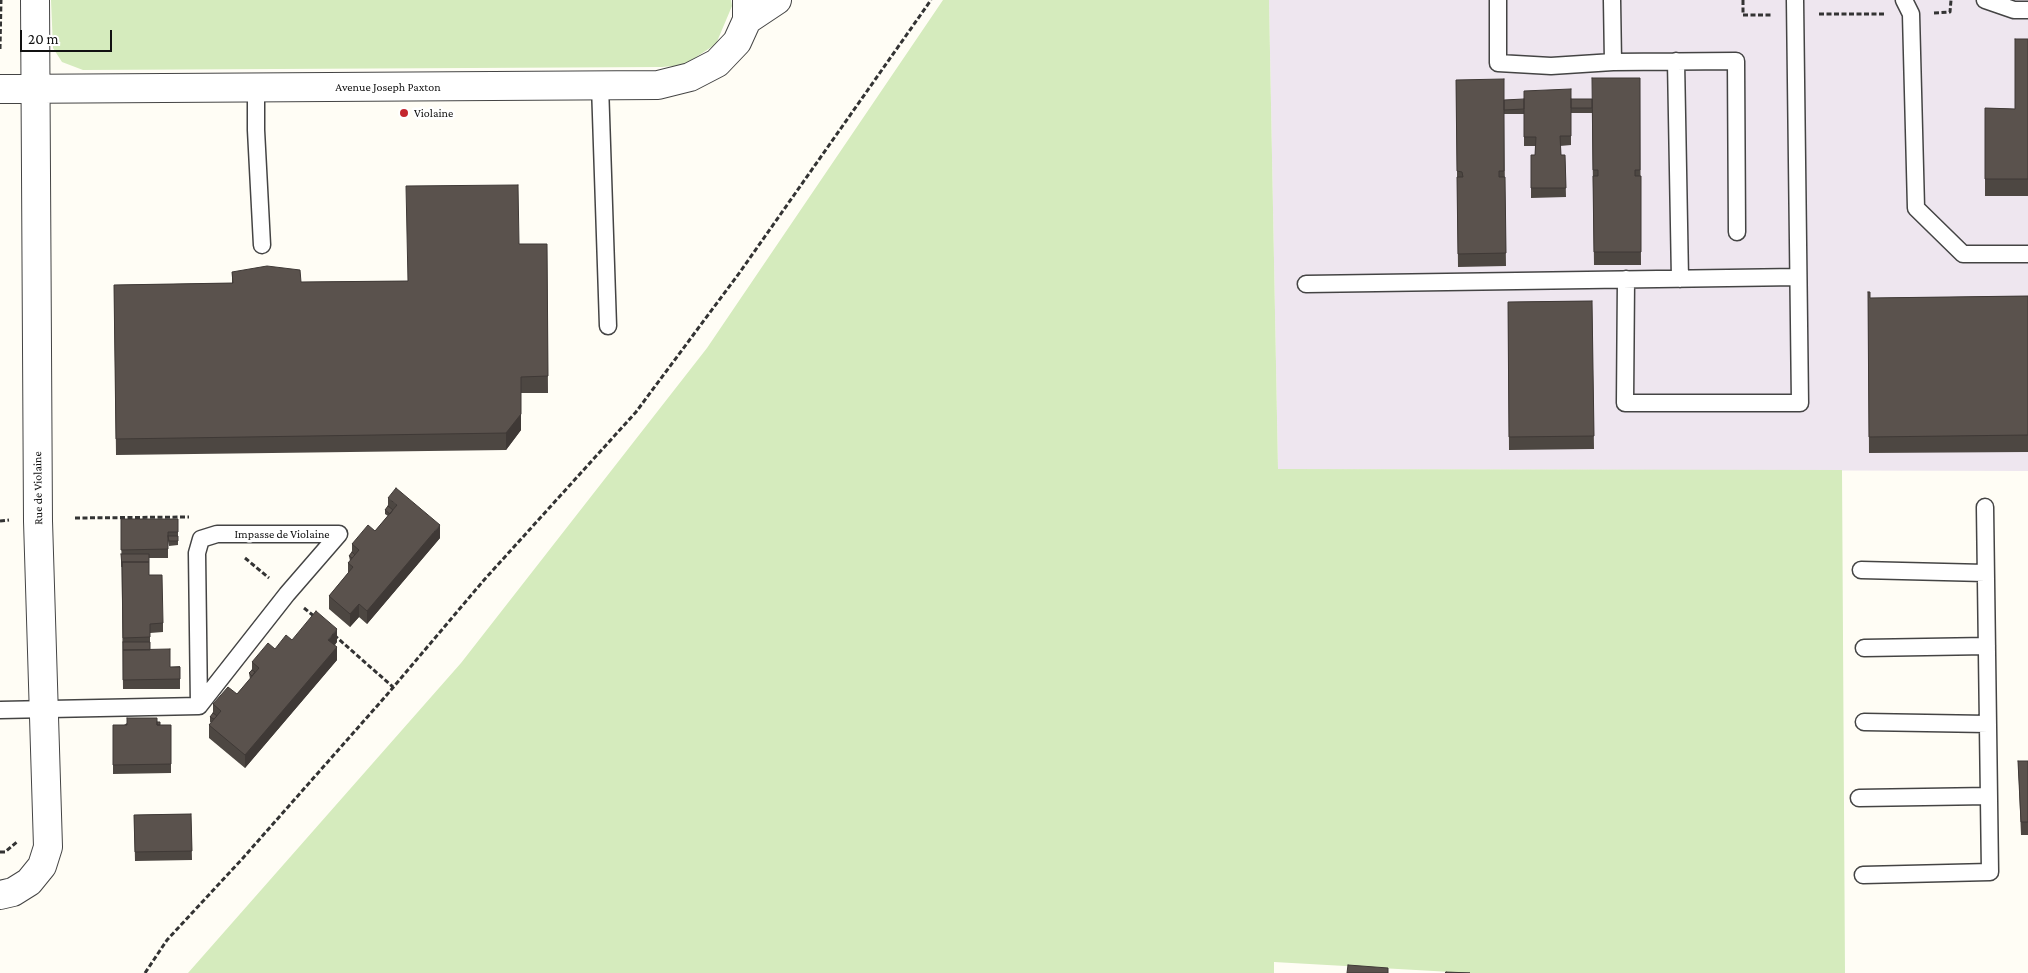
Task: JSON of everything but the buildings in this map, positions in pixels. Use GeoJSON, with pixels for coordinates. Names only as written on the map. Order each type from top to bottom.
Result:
{"type":"FeatureCollection","features":[{"type":"Feature","properties":{"kind":"street","name":"Rue de Violaine"},"geometry":{"type":"LineString","coordinates":[[0,895],[13,892],[29,882],[42,866],[48,847],[38,520],[35,0]]}},
{"type":"Feature","properties":{"kind":"street","name":"Avenue Joseph Paxton"},"geometry":{"type":"LineString","coordinates":[[0,89],[658,85],[690,77],[717,63],[737,42],[747,10],[777,0]]}},
{"type":"Feature","properties":{"kind":"lane"},"geometry":{"type":"LineString","coordinates":[[1498,0],[1498,63],[1550,66],[1613,62],[1736,61],[1737,232]]}},
{"type":"Feature","properties":{"kind":"lane"},"geometry":{"type":"LineString","coordinates":[[1612,0],[1613,62]]}},
{"type":"Feature","properties":{"kind":"lane"},"geometry":{"type":"LineString","coordinates":[[1985,0],[2014,10],[2028,10]]}},
{"type":"Feature","properties":{"kind":"lane"},"geometry":{"type":"LineString","coordinates":[[1626,279],[1625,403],[1800,403],[1795,7]]}},
{"type":"Feature","properties":{"kind":"lane"},"geometry":{"type":"LineString","coordinates":[[1907,7],[1916,208],[1963,254],[2028,254]]}},
{"type":"Feature","properties":{"kind":"lane"},"geometry":{"type":"LineString","coordinates":[[1676,61],[1680,279]]}},
{"type":"Feature","properties":{"kind":"lane"},"geometry":{"type":"LineString","coordinates":[[600,85],[608,326]]}},
{"type":"Feature","properties":{"kind":"lane"},"geometry":{"type":"LineString","coordinates":[[256,88],[256,130],[262,245]]}},
{"type":"Feature","properties":{"kind":"lane"},"geometry":{"type":"LineString","coordinates":[[1306,284],[1798,277]]}},
{"type":"Feature","properties":{"kind":"lane"},"geometry":{"type":"LineString","coordinates":[[1863,875],[1990,872],[1984,506]]}},
{"type":"Feature","properties":{"kind":"lane","name":"Impasse de Violaine"},"geometry":{"type":"LineString","coordinates":[[217,534],[339,534],[287,594],[199,706],[197,553],[201,539],[217,534]]}},
{"type":"Feature","properties":{"kind":"lane"},"geometry":{"type":"LineString","coordinates":[[1861,570],[1985,573]]}},
{"type":"Feature","properties":{"kind":"lane"},"geometry":{"type":"LineString","coordinates":[[1864,648],[1987,646]]}},
{"type":"Feature","properties":{"kind":"lane"},"geometry":{"type":"LineString","coordinates":[[0,710],[199,706]]}},
{"type":"Feature","properties":{"kind":"lane"},"geometry":{"type":"LineString","coordinates":[[1864,722],[1988,724]]}},
{"type":"Feature","properties":{"kind":"lane"},"geometry":{"type":"LineString","coordinates":[[1859,798],[1989,796]]}},
{"type":"Feature","properties":{"kind":"path"},"geometry":{"type":"LineString","coordinates":[[0,50],[1,0]]}},
{"type":"Feature","properties":{"kind":"path"},"geometry":{"type":"LineString","coordinates":[[145,973],[167,940],[244,858],[394,687],[484,580],[636,412],[746,264],[931,0]]}},
{"type":"Feature","properties":{"kind":"path"},"geometry":{"type":"LineString","coordinates":[[1743,0],[1743,15],[1795,7],[1907,7],[1950,12],[1951,0]]}},
{"type":"Feature","properties":{"kind":"path"},"geometry":{"type":"LineString","coordinates":[[75,518],[199,517],[315,618]]}},
{"type":"Feature","properties":{"kind":"path"},"geometry":{"type":"LineString","coordinates":[[329,630],[394,687]]}},
{"type":"Feature","properties":{"kind":"shaded area"},"geometry":{"type":"Polygon","coordinates":[[[1269,0],[2028,0],[2028,471],[1278,469],[1269,0]]]}},
{"type":"Feature","properties":{"kind":"green space"},"geometry":{"type":"Polygon","coordinates":[[[51,0],[731,0],[732,6],[716,44],[684,65],[662,67],[83,70],[62,62],[53,48],[51,0]]]}},
{"type":"Feature","properties":{"kind":"green space"},"geometry":{"type":"Polygon","coordinates":[[[943,0],[1269,0],[1278,469],[1842,470],[1845,973],[1469,973],[1274,962],[1274,973],[188,973],[461,663],[707,348],[943,0]]]}},
{"type":"Feature","properties":{"kind":"place","name":"Violaine"},"geometry":{"type":"Point","coordinates":[404,113]}}]}
